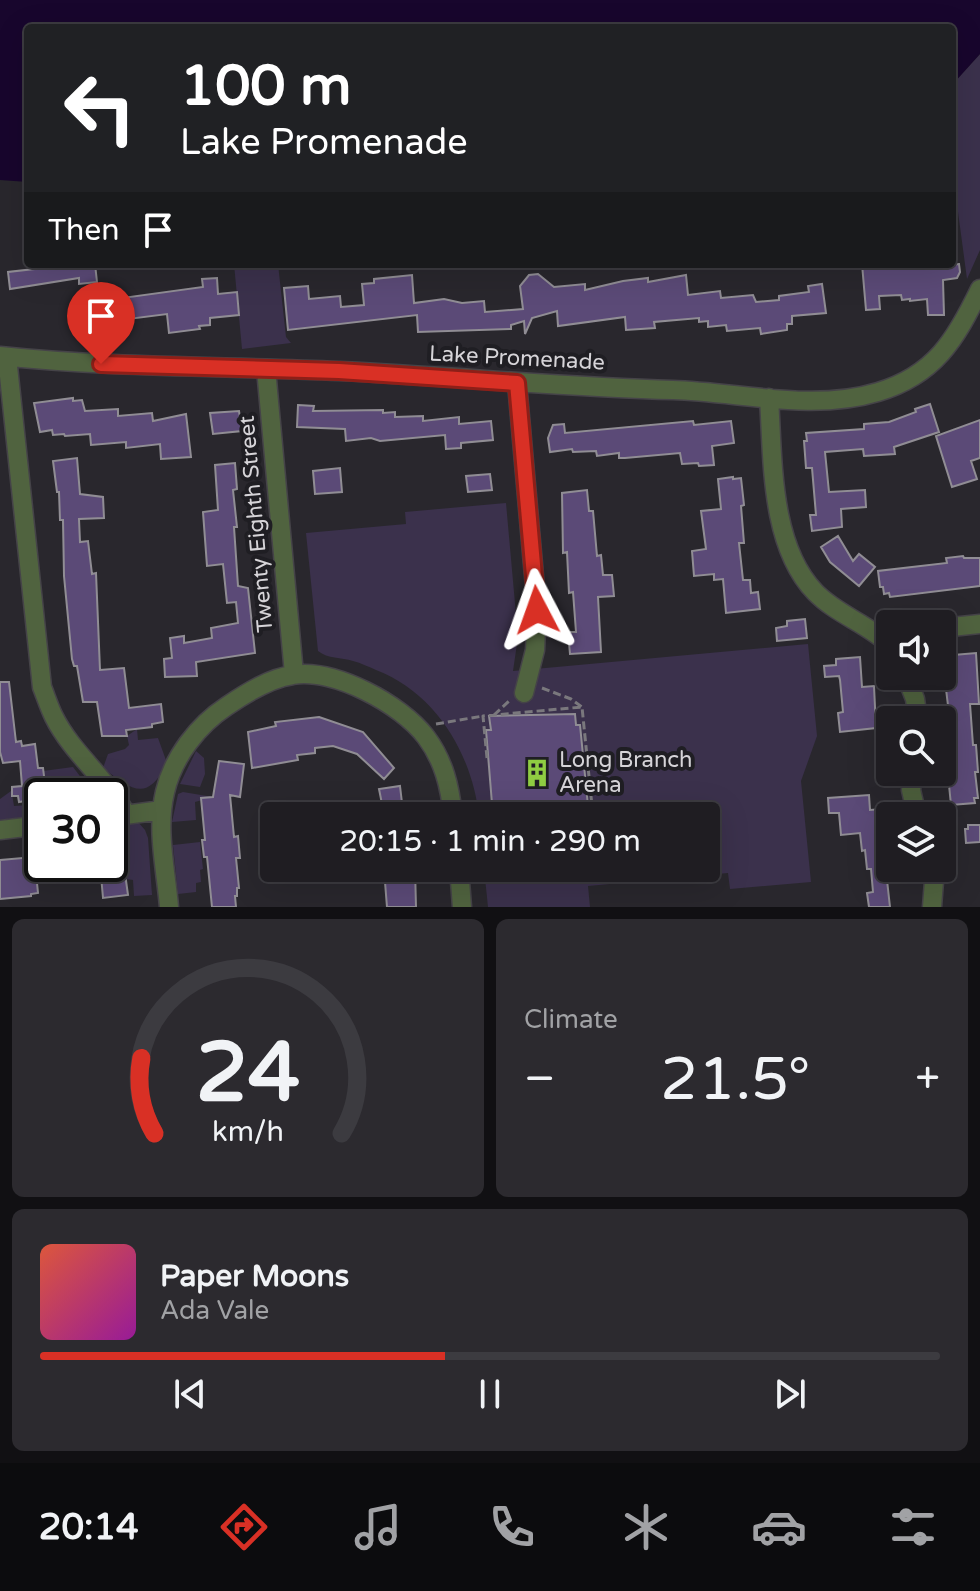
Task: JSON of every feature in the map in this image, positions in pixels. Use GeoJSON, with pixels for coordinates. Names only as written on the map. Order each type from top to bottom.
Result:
{"type":"FeatureCollection","features":[{"type":"Feature","properties":{"kind":"street","name":"Lake Promenade"},"geometry":{"type":"LineString","coordinates":[[4,357],[132,366],[339,371],[769,398],[850,398],[879,392],[910,380],[931,365],[952,342],[980,289]]}},
{"type":"Feature","properties":{"kind":"street"},"geometry":{"type":"LineString","coordinates":[[4,357],[42,687],[54,719],[100,778]]}},
{"type":"Feature","properties":{"kind":"street","name":"Twenty Eighth Street"},"geometry":{"type":"LineString","coordinates":[[266,369],[294,674]]}},
{"type":"Feature","properties":{"kind":"street"},"geometry":{"type":"LineString","coordinates":[[517,383],[537,610],[535,650],[525,688]]}},
{"type":"Feature","properties":{"kind":"street"},"geometry":{"type":"LineString","coordinates":[[769,398],[779,517],[791,557],[806,581],[825,601],[876,635]]}},
{"type":"Feature","properties":{"kind":"street"},"geometry":{"type":"LineString","coordinates":[[956,627],[980,624]]}},
{"type":"Feature","properties":{"kind":"street"},"geometry":{"type":"LineString","coordinates":[[169,907],[162,810],[165,790],[177,762],[191,738],[208,719],[238,698],[275,679],[294,674],[313,675],[371,693],[420,730],[440,761],[449,782],[451,802]]}},
{"type":"Feature","properties":{"kind":"street"},"geometry":{"type":"LineString","coordinates":[[128,815],[162,810]]}},
{"type":"Feature","properties":{"kind":"street"},"geometry":{"type":"LineString","coordinates":[[0,830],[24,827]]}},
{"type":"Feature","properties":{"kind":"street"},"geometry":{"type":"LineString","coordinates":[[460,882],[462,907]]}},
{"type":"Feature","properties":{"kind":"street"},"geometry":{"type":"LineString","coordinates":[[932,907],[934,882]]}},
{"type":"Feature","properties":{"kind":"path"},"geometry":{"type":"LineString","coordinates":[[494,715],[525,688],[571,699],[582,707],[592,802]]}},
{"type":"Feature","properties":{"kind":"path"},"geometry":{"type":"LineString","coordinates":[[420,730],[447,721],[582,707]]}},
{"type":"Feature","properties":{"kind":"path"},"geometry":{"type":"LineString","coordinates":[[483,716],[487,758]]}},
{"type":"Feature","properties":{"kind":"shaded area"},"geometry":{"type":"Polygon","coordinates":[[[0,0],[980,0],[980,54],[956,81],[956,24],[24,24],[24,182],[0,180],[0,0]]]}},
{"type":"Feature","properties":{"kind":"shaded area"},"geometry":{"type":"Polygon","coordinates":[[[980,54],[980,250],[967,279],[956,197],[956,81],[980,54]]]}},
{"type":"Feature","properties":{"kind":"shaded area"},"geometry":{"type":"Polygon","coordinates":[[[234,268],[278,268],[286,337],[291,343],[242,349],[234,268]]]}},
{"type":"Feature","properties":{"kind":"shaded area"},"geometry":{"type":"Polygon","coordinates":[[[506,503],[518,637],[513,671],[808,644],[817,736],[801,781],[811,882],[730,889],[728,873],[720,874],[720,802],[477,802],[459,749],[433,710],[397,680],[359,663],[318,651],[306,533],[406,524],[405,512],[506,503]]]}},
{"type":"Feature","properties":{"kind":"shaded area"},"geometry":{"type":"Polygon","coordinates":[[[137,729],[138,740],[158,738],[167,763],[160,776],[146,788],[131,787],[128,778],[117,778],[103,768],[108,754],[129,745],[127,736],[137,729]]]}},
{"type":"Feature","properties":{"kind":"shaded area"},"geometry":{"type":"Polygon","coordinates":[[[196,751],[204,758],[205,774],[200,787],[180,784],[196,751]]]}},
{"type":"Feature","properties":{"kind":"shaded area"},"geometry":{"type":"Polygon","coordinates":[[[73,767],[81,778],[44,778],[43,771],[73,767]]]}},
{"type":"Feature","properties":{"kind":"shaded area"},"geometry":{"type":"Polygon","coordinates":[[[11,791],[17,791],[12,794],[14,806],[24,805],[24,817],[0,820],[0,799],[11,791]]]}},
{"type":"Feature","properties":{"kind":"shaded area"},"geometry":{"type":"Polygon","coordinates":[[[183,792],[213,797],[195,802],[196,820],[172,822],[178,794],[183,792]]]}},
{"type":"Feature","properties":{"kind":"shaded area"},"geometry":{"type":"Polygon","coordinates":[[[138,822],[148,838],[152,895],[134,896],[133,880],[128,879],[128,823],[138,822]]]}},
{"type":"Feature","properties":{"kind":"shaded area"},"geometry":{"type":"Polygon","coordinates":[[[200,842],[201,882],[196,883],[196,892],[178,894],[173,845],[200,842]]]}},
{"type":"Feature","properties":{"kind":"shaded area"},"geometry":{"type":"Polygon","coordinates":[[[485,882],[631,882],[588,886],[590,907],[488,907],[485,882]]]}},
{"type":"Feature","properties":{"kind":"building"},"geometry":{"type":"Polygon","coordinates":[[[959,264],[957,278],[943,280],[944,315],[928,315],[927,299],[902,300],[901,295],[879,296],[880,309],[866,310],[862,268],[956,268],[959,264]]]}},
{"type":"Feature","properties":{"kind":"building"},"geometry":{"type":"Polygon","coordinates":[[[95,268],[97,282],[79,284],[79,278],[10,289],[8,272],[95,268]]]}},
{"type":"Feature","properties":{"kind":"building"},"geometry":{"type":"Polygon","coordinates":[[[538,274],[554,287],[585,284],[585,290],[623,281],[648,278],[648,282],[686,275],[688,295],[720,291],[721,298],[753,295],[756,302],[809,292],[808,286],[822,284],[826,313],[792,316],[792,324],[787,324],[787,330],[761,334],[760,328],[727,331],[726,325],[708,327],[708,321],[699,322],[699,318],[654,322],[655,328],[626,330],[625,317],[558,326],[557,311],[532,318],[525,334],[524,321],[511,325],[511,329],[418,332],[417,315],[288,330],[284,288],[308,286],[309,299],[340,296],[341,307],[364,305],[362,284],[374,283],[374,279],[412,275],[414,303],[444,299],[462,303],[484,301],[485,312],[523,309],[520,286],[529,275],[538,274]]]}},
{"type":"Feature","properties":{"kind":"building"},"geometry":{"type":"Polygon","coordinates":[[[217,278],[218,294],[237,292],[239,315],[210,318],[210,325],[199,326],[200,329],[169,333],[167,314],[105,322],[103,306],[122,303],[122,298],[203,287],[202,279],[217,278]]]}},
{"type":"Feature","properties":{"kind":"building"},"geometry":{"type":"Polygon","coordinates":[[[73,398],[73,401],[82,400],[85,411],[118,409],[118,416],[152,413],[153,421],[186,414],[191,457],[161,459],[160,444],[126,448],[126,442],[91,445],[90,434],[65,436],[53,435],[52,430],[40,432],[34,403],[73,398]]]}},
{"type":"Feature","properties":{"kind":"building"},"geometry":{"type":"Polygon","coordinates":[[[930,404],[939,432],[894,447],[895,454],[864,456],[863,449],[825,452],[829,492],[865,490],[866,507],[841,509],[842,527],[812,531],[810,515],[816,515],[812,468],[806,468],[806,433],[864,429],[864,424],[889,422],[930,404]]]}},
{"type":"Feature","properties":{"kind":"building"},"geometry":{"type":"Polygon","coordinates":[[[298,405],[314,406],[313,411],[383,410],[383,413],[395,412],[395,417],[423,416],[423,421],[459,417],[459,424],[491,421],[493,440],[461,443],[461,448],[446,449],[445,435],[346,441],[345,429],[297,427],[298,405]]]}},
{"type":"Feature","properties":{"kind":"building"},"geometry":{"type":"Polygon","coordinates":[[[239,411],[242,431],[213,434],[210,413],[239,411]]]}},
{"type":"Feature","properties":{"kind":"building"},"geometry":{"type":"Polygon","coordinates":[[[980,420],[980,458],[971,461],[977,479],[952,487],[936,436],[980,420]]]}},
{"type":"Feature","properties":{"kind":"building"},"geometry":{"type":"Polygon","coordinates":[[[693,421],[694,425],[731,421],[734,443],[712,446],[714,465],[682,464],[680,453],[619,458],[619,453],[597,456],[596,451],[573,452],[572,449],[550,452],[548,438],[553,425],[564,424],[565,433],[693,421]]]}},
{"type":"Feature","properties":{"kind":"building"},"geometry":{"type":"Polygon","coordinates":[[[77,458],[80,494],[103,497],[104,518],[79,519],[80,542],[88,541],[92,574],[96,573],[100,670],[124,668],[129,708],[161,704],[163,722],[152,724],[152,727],[126,730],[127,736],[102,736],[97,702],[83,702],[77,666],[74,666],[72,659],[64,576],[63,520],[60,520],[53,461],[77,458]]]}},
{"type":"Feature","properties":{"kind":"building"},"geometry":{"type":"Polygon","coordinates":[[[235,463],[237,489],[233,490],[238,586],[248,588],[255,653],[196,662],[197,676],[165,677],[164,659],[172,658],[170,638],[184,636],[184,643],[212,638],[211,628],[238,623],[236,602],[227,603],[223,564],[207,566],[203,512],[218,510],[215,465],[235,463]]]}},
{"type":"Feature","properties":{"kind":"building"},"geometry":{"type":"Polygon","coordinates":[[[340,468],[342,492],[315,494],[313,471],[340,468]]]}},
{"type":"Feature","properties":{"kind":"building"},"geometry":{"type":"Polygon","coordinates":[[[490,474],[492,490],[468,492],[466,476],[490,474]]]}},
{"type":"Feature","properties":{"kind":"building"},"geometry":{"type":"Polygon","coordinates":[[[741,478],[744,505],[741,506],[744,543],[739,543],[743,580],[750,580],[751,593],[758,592],[760,609],[726,613],[723,579],[714,580],[714,574],[694,576],[692,551],[706,549],[701,511],[721,509],[718,479],[741,478]]]}},
{"type":"Feature","properties":{"kind":"building"},"geometry":{"type":"Polygon","coordinates":[[[587,490],[589,511],[593,511],[597,556],[601,555],[603,575],[612,575],[614,596],[598,597],[601,652],[570,654],[568,632],[576,632],[573,592],[569,593],[567,552],[563,553],[562,493],[587,490]]]}},
{"type":"Feature","properties":{"kind":"building"},"geometry":{"type":"Polygon","coordinates":[[[838,536],[853,561],[859,554],[875,567],[859,586],[830,562],[821,547],[838,536]]]}},
{"type":"Feature","properties":{"kind":"building"},"geometry":{"type":"Polygon","coordinates":[[[946,558],[980,558],[980,586],[890,597],[880,587],[878,571],[947,563],[946,558]]]}},
{"type":"Feature","properties":{"kind":"building"},"geometry":{"type":"Polygon","coordinates":[[[805,619],[807,638],[777,641],[776,628],[787,626],[787,621],[805,619]]]}},
{"type":"Feature","properties":{"kind":"building"},"geometry":{"type":"Polygon","coordinates":[[[976,653],[979,704],[970,704],[973,745],[976,745],[978,798],[974,798],[975,803],[956,805],[951,802],[949,786],[956,786],[956,706],[948,706],[946,690],[956,690],[956,655],[976,653]]]}},
{"type":"Feature","properties":{"kind":"building"},"geometry":{"type":"Polygon","coordinates":[[[860,657],[862,687],[874,686],[876,728],[840,732],[838,713],[843,712],[840,680],[839,676],[825,677],[824,666],[836,665],[836,659],[860,657]]]}},
{"type":"Feature","properties":{"kind":"building"},"geometry":{"type":"Polygon","coordinates":[[[0,682],[9,682],[16,742],[21,741],[22,746],[35,744],[38,768],[43,768],[44,778],[24,778],[24,801],[19,802],[18,796],[12,796],[12,787],[22,786],[20,761],[3,763],[0,752],[0,682]]]}},
{"type":"Feature","properties":{"kind":"building","name":"Long Branch Arena"},"geometry":{"type":"Polygon","coordinates":[[[575,714],[576,725],[580,725],[588,802],[492,802],[486,730],[491,730],[489,716],[575,714]]]}},
{"type":"Feature","properties":{"kind":"building"},"geometry":{"type":"Polygon","coordinates":[[[319,717],[363,732],[394,768],[384,779],[357,754],[333,746],[315,748],[315,753],[297,755],[298,760],[252,768],[248,732],[276,726],[275,722],[319,717]]]}},
{"type":"Feature","properties":{"kind":"building"},"geometry":{"type":"Polygon","coordinates":[[[219,761],[244,764],[240,797],[230,795],[234,837],[238,836],[240,858],[236,858],[239,888],[235,896],[236,907],[212,907],[207,857],[204,857],[202,840],[205,840],[201,798],[213,797],[219,761]]]}},
{"type":"Feature","properties":{"kind":"building"},"geometry":{"type":"Polygon","coordinates":[[[400,786],[402,802],[382,802],[379,789],[400,786]]]}},
{"type":"Feature","properties":{"kind":"building"},"geometry":{"type":"Polygon","coordinates":[[[869,795],[870,810],[876,810],[876,882],[887,882],[890,907],[869,907],[867,893],[873,892],[871,869],[867,869],[860,833],[841,835],[839,813],[829,813],[828,798],[869,795]]]}},
{"type":"Feature","properties":{"kind":"building"},"geometry":{"type":"Polygon","coordinates":[[[968,825],[980,825],[980,842],[966,843],[965,829],[968,825]]]}},
{"type":"Feature","properties":{"kind":"building"},"geometry":{"type":"Polygon","coordinates":[[[24,858],[24,882],[46,882],[37,883],[38,893],[31,896],[0,899],[0,860],[24,858]]]}},
{"type":"Feature","properties":{"kind":"building"},"geometry":{"type":"Polygon","coordinates":[[[102,882],[126,882],[128,895],[103,898],[102,882]]]}},
{"type":"Feature","properties":{"kind":"building"},"geometry":{"type":"Polygon","coordinates":[[[385,882],[415,882],[416,907],[387,907],[385,882]]]}},
{"type":"Feature","properties":{"kind":"place","name":"Long Branch Arena"},"geometry":{"type":"Point","coordinates":[537,773]}},
{"type":"Feature","properties":{"kind":"route"},"geometry":{"type":"LineString","coordinates":[[101,364],[339,371],[517,383],[537,610]]}}]}
